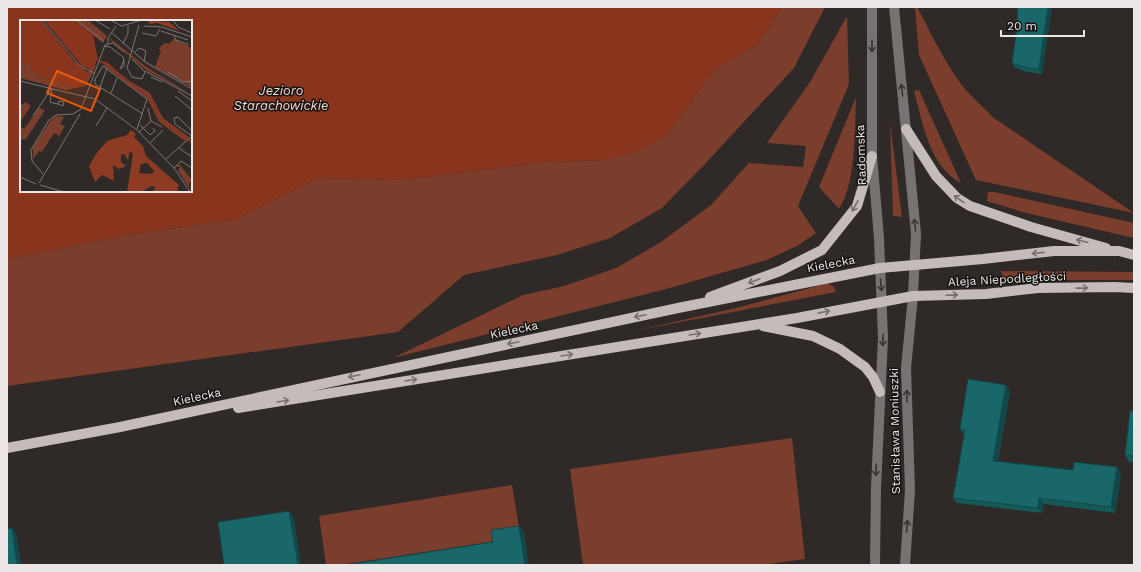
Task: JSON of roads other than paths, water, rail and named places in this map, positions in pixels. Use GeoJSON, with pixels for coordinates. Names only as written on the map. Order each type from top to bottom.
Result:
{"type":"FeatureCollection","features":[{"type":"Feature","properties":{"kind":"main road"},"geometry":{"type":"LineString","coordinates":[[906,129],[936,176],[957,198],[970,206],[1031,227],[1119,251]]}},
{"type":"Feature","properties":{"kind":"main road"},"geometry":{"type":"LineString","coordinates":[[678,308],[780,271],[822,250],[856,206],[872,156]]}},
{"type":"Feature","properties":{"kind":"main road","name":"Aleja Niepodległości"},"geometry":{"type":"LineString","coordinates":[[914,264],[983,259],[1054,251],[1119,251],[1134,254]]}},
{"type":"Feature","properties":{"kind":"main road","name":"Kielecka"},"geometry":{"type":"LineString","coordinates":[[120,427],[678,308],[880,268],[914,264]]}},
{"type":"Feature","properties":{"kind":"main road","name":"Aleja Niepodległości"},"geometry":{"type":"LineString","coordinates":[[882,301],[913,296],[986,294],[1038,288],[1134,288]]}},
{"type":"Feature","properties":{"kind":"main road","name":"Kielecka"},"geometry":{"type":"LineString","coordinates":[[7,448],[120,427],[753,325],[882,301]]}},
{"type":"Feature","properties":{"kind":"main road"},"geometry":{"type":"LineString","coordinates":[[753,325],[813,336],[834,346],[865,367],[873,377],[880,392]]}},
{"type":"Feature","properties":{"kind":"street","name":"Radomska"},"geometry":{"type":"LineString","coordinates":[[872,7],[872,156],[879,238],[882,301]]}},
{"type":"Feature","properties":{"kind":"street"},"geometry":{"type":"LineString","coordinates":[[894,7],[916,234],[913,296]]}},
{"type":"Feature","properties":{"kind":"street","name":"Stanisława Moniuszki"},"geometry":{"type":"LineString","coordinates":[[905,565],[910,490],[906,368],[913,296]]}},
{"type":"Feature","properties":{"kind":"street","name":"Stanisława Moniuszki"},"geometry":{"type":"LineString","coordinates":[[875,565],[876,487],[883,338],[882,301]]}},
{"type":"Feature","properties":{"kind":"water","name":"Jezioro Starachowickie"},"geometry":{"type":"Polygon","coordinates":[[[7,7],[782,7],[757,45],[714,70],[666,136],[632,154],[603,160],[547,162],[402,180],[319,178],[237,219],[122,236],[7,259],[7,7]]]}}]}
